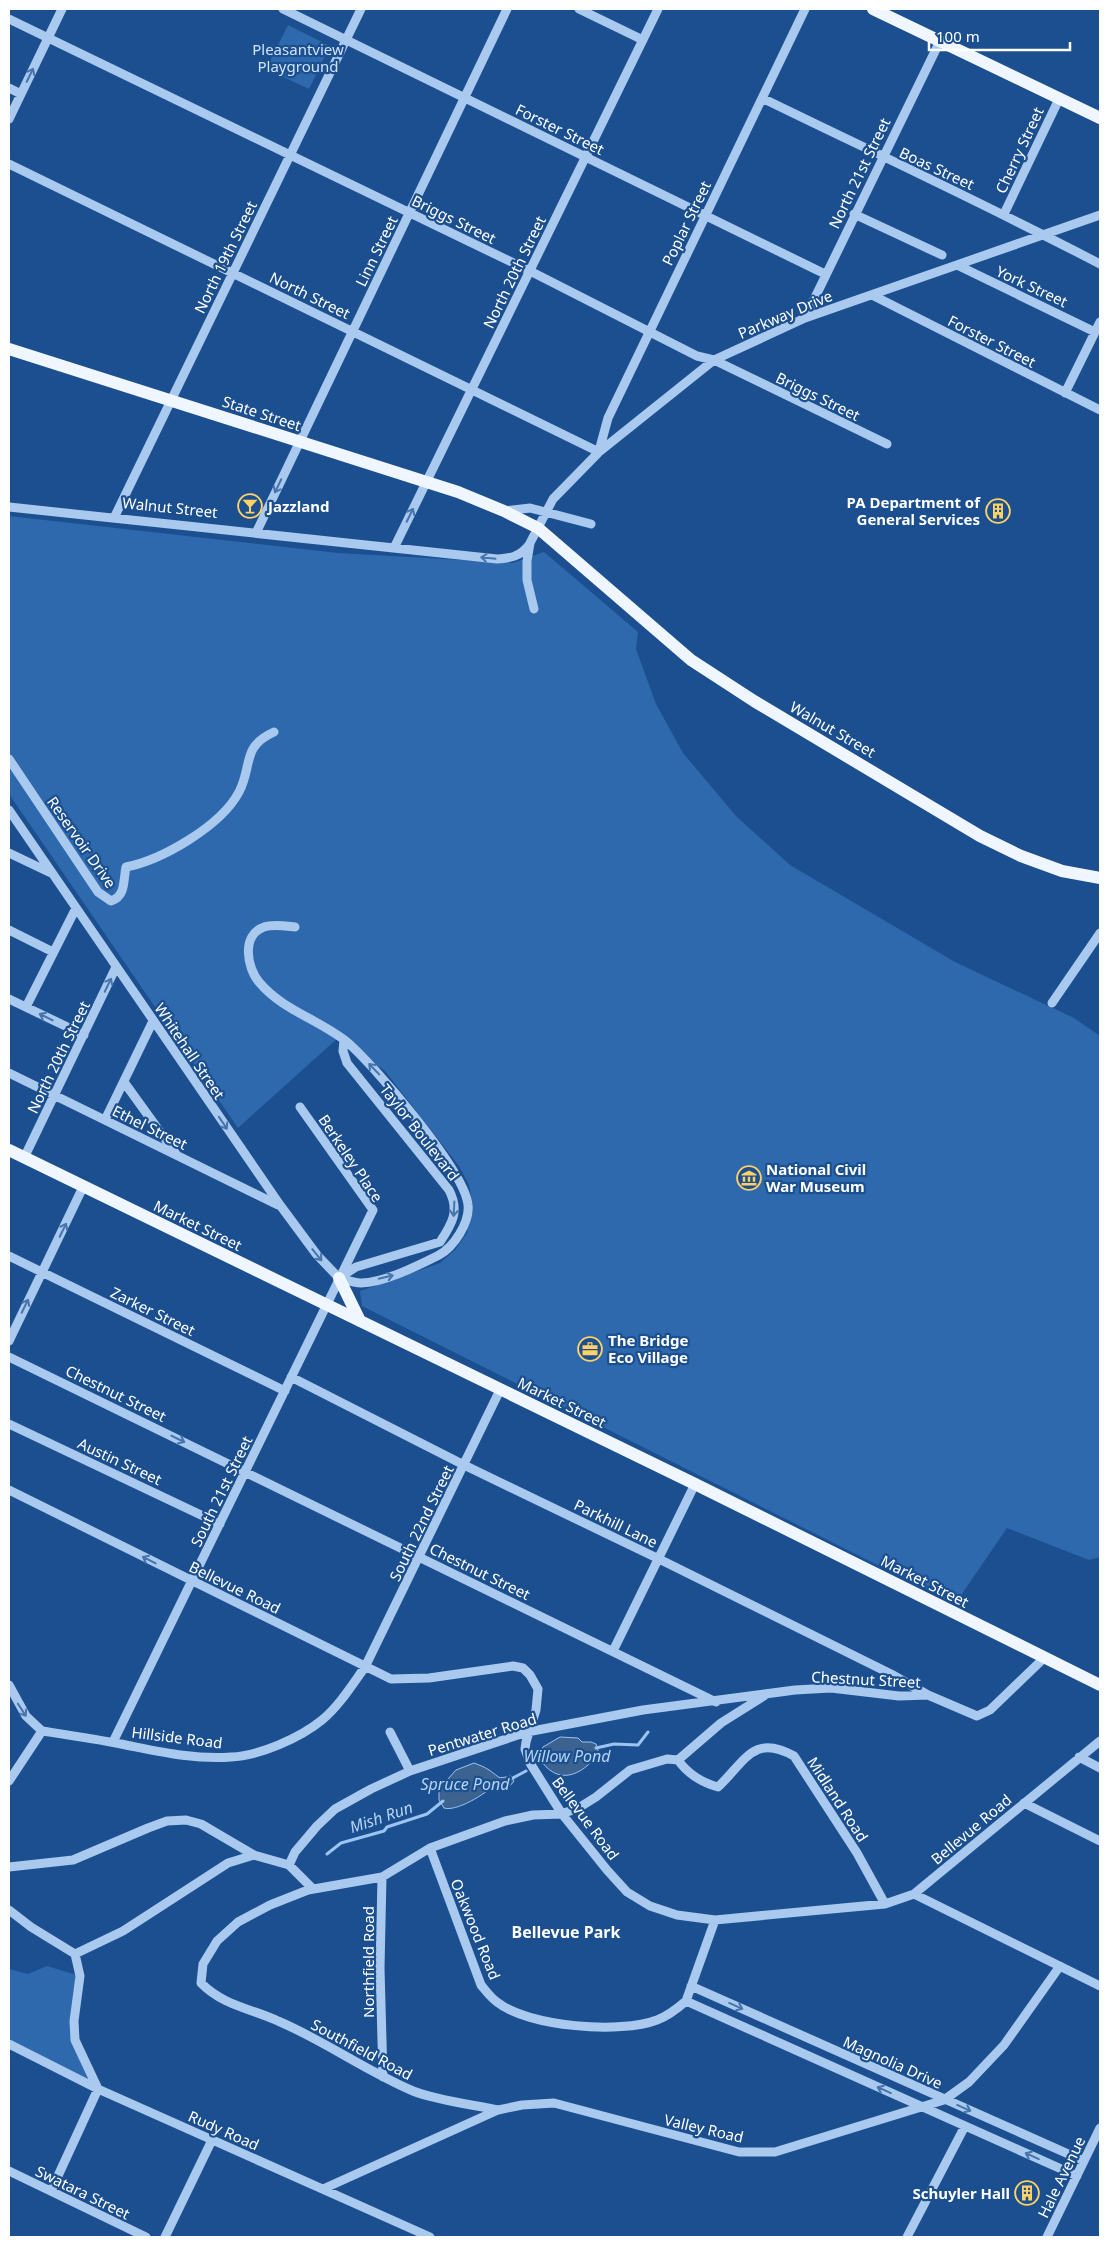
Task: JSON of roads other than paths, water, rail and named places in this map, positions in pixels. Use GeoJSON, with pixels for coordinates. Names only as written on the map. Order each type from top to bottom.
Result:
{"type":"FeatureCollection","features":[{"type":"Feature","properties":{"kind":"main road"},"geometry":{"type":"LineString","coordinates":[[873,9],[1100,118]]}},
{"type":"Feature","properties":{"kind":"main road","name":"State Street"},"geometry":{"type":"LineString","coordinates":[[9,348],[458,492],[504,511],[538,528]]}},
{"type":"Feature","properties":{"kind":"main road","name":"Walnut Street"},"geometry":{"type":"LineString","coordinates":[[538,528],[691,660],[754,701],[980,836],[1021,856],[1062,871],[1100,878]]}},
{"type":"Feature","properties":{"kind":"main road","name":"Market Street"},"geometry":{"type":"LineString","coordinates":[[9,1150],[695,1484],[1100,1685]]}},
{"type":"Feature","properties":{"kind":"main road"},"geometry":{"type":"LineString","coordinates":[[338,1278],[360,1321]]}},
{"type":"Feature","properties":{"kind":"street"},"geometry":{"type":"LineString","coordinates":[[9,119],[62,9]]}},
{"type":"Feature","properties":{"kind":"street","name":"Forster Street"},"geometry":{"type":"LineString","coordinates":[[283,9],[825,274]]}},
{"type":"Feature","properties":{"kind":"street","name":"North 19th Street"},"geometry":{"type":"LineString","coordinates":[[114,518],[361,9]]}},
{"type":"Feature","properties":{"kind":"street","name":"Linn Street"},"geometry":{"type":"LineString","coordinates":[[256,532],[507,9]]}},
{"type":"Feature","properties":{"kind":"street"},"geometry":{"type":"LineString","coordinates":[[579,9],[643,40]]}},
{"type":"Feature","properties":{"kind":"street","name":"North 20th Street"},"geometry":{"type":"LineString","coordinates":[[394,548],[658,9]]}},
{"type":"Feature","properties":{"kind":"street","name":"Poplar Street"},"geometry":{"type":"LineString","coordinates":[[599,452],[608,418],[805,9]]}},
{"type":"Feature","properties":{"kind":"street","name":"Briggs Street"},"geometry":{"type":"LineString","coordinates":[[9,19],[530,271],[697,356],[714,360],[887,444]]}},
{"type":"Feature","properties":{"kind":"street","name":"North 21st Street"},"geometry":{"type":"LineString","coordinates":[[805,318],[854,214],[940,41]]}},
{"type":"Feature","properties":{"kind":"street"},"geometry":{"type":"LineString","coordinates":[[9,88],[21,94]]}},
{"type":"Feature","properties":{"kind":"street","name":"Boas Street"},"geometry":{"type":"LineString","coordinates":[[762,98],[1004,214],[1100,264]]}},
{"type":"Feature","properties":{"kind":"street","name":"Cherry Street"},"geometry":{"type":"LineString","coordinates":[[1004,214],[1059,99]]}},
{"type":"Feature","properties":{"kind":"street","name":"North Street"},"geometry":{"type":"LineString","coordinates":[[9,164],[599,452]]}},
{"type":"Feature","properties":{"kind":"street"},"geometry":{"type":"LineString","coordinates":[[854,214],[942,255]]}},
{"type":"Feature","properties":{"kind":"street","name":"Parkway Drive"},"geometry":{"type":"LineString","coordinates":[[530,543],[553,499],[599,452],[714,360],[805,318],[1100,215]]}},
{"type":"Feature","properties":{"kind":"street","name":"York Street"},"geometry":{"type":"LineString","coordinates":[[957,265],[1095,332]]}},
{"type":"Feature","properties":{"kind":"street","name":"Forster Street"},"geometry":{"type":"LineString","coordinates":[[872,295],[1100,410]]}},
{"type":"Feature","properties":{"kind":"street"},"geometry":{"type":"LineString","coordinates":[[1065,392],[1100,322]]}},
{"type":"Feature","properties":{"kind":"street","name":"Walnut Street"},"geometry":{"type":"LineString","coordinates":[[9,507],[496,559],[512,558],[524,552],[530,543]]}},
{"type":"Feature","properties":{"kind":"street","name":"State Street"},"geometry":{"type":"LineString","coordinates":[[504,511],[530,508],[591,524]]}},
{"type":"Feature","properties":{"kind":"street"},"geometry":{"type":"LineString","coordinates":[[530,543],[526,569],[534,609]]}},
{"type":"Feature","properties":{"kind":"street","name":"Reservoir Drive"},"geometry":{"type":"LineString","coordinates":[[9,759],[98,892],[111,902],[118,899],[122,892],[126,867],[144,864],[173,848],[197,834],[228,808],[239,791],[249,756],[255,745],[259,739],[274,732]]}},
{"type":"Feature","properties":{"kind":"street","name":"Whitehall Street"},"geometry":{"type":"LineString","coordinates":[[9,810],[280,1205],[317,1255],[338,1278]]}},
{"type":"Feature","properties":{"kind":"street"},"geometry":{"type":"LineString","coordinates":[[9,853],[51,873]]}},
{"type":"Feature","properties":{"kind":"street"},"geometry":{"type":"LineString","coordinates":[[26,1007],[76,908]]}},
{"type":"Feature","properties":{"kind":"street","name":"Taylor Boulevard"},"geometry":{"type":"LineString","coordinates":[[295,927],[264,927],[255,935],[248,949],[250,968],[260,983],[279,999],[344,1040],[378,1073],[437,1146],[459,1179],[468,1205],[461,1233],[445,1251],[395,1275],[360,1283],[338,1278]]}},
{"type":"Feature","properties":{"kind":"street"},"geometry":{"type":"LineString","coordinates":[[9,930],[53,952]]}},
{"type":"Feature","properties":{"kind":"street"},"geometry":{"type":"LineString","coordinates":[[1052,1004],[1100,932]]}},
{"type":"Feature","properties":{"kind":"street","name":"North 20th Street"},"geometry":{"type":"LineString","coordinates":[[24,1158],[116,967]]}},
{"type":"Feature","properties":{"kind":"street"},"geometry":{"type":"LineString","coordinates":[[9,999],[84,1035]]}},
{"type":"Feature","properties":{"kind":"street"},"geometry":{"type":"LineString","coordinates":[[105,1120],[153,1021]]}},
{"type":"Feature","properties":{"kind":"street","name":"Taylor Boulevard"},"geometry":{"type":"LineString","coordinates":[[338,1278],[356,1267],[440,1242],[453,1218],[455,1201],[449,1190],[347,1063],[344,1040]]}},
{"type":"Feature","properties":{"kind":"street","name":"Ethel Street"},"geometry":{"type":"LineString","coordinates":[[9,1073],[280,1205]]}},
{"type":"Feature","properties":{"kind":"street"},"geometry":{"type":"LineString","coordinates":[[124,1082],[177,1155]]}},
{"type":"Feature","properties":{"kind":"street","name":"Berkeley Place"},"geometry":{"type":"LineString","coordinates":[[300,1107],[373,1210],[338,1278]]}},
{"type":"Feature","properties":{"kind":"street"},"geometry":{"type":"LineString","coordinates":[[9,1340],[83,1187]]}},
{"type":"Feature","properties":{"kind":"street","name":"Zarker Street"},"geometry":{"type":"LineString","coordinates":[[9,1256],[285,1391]]}},
{"type":"Feature","properties":{"kind":"street"},"geometry":{"type":"LineString","coordinates":[[326,1305],[338,1278]]}},
{"type":"Feature","properties":{"kind":"street","name":"South 21st Street"},"geometry":{"type":"LineString","coordinates":[[113,1742],[193,1582],[326,1305]]}},
{"type":"Feature","properties":{"kind":"street","name":"Chestnut Street"},"geometry":{"type":"LineString","coordinates":[[9,1356],[717,1702],[767,1694],[831,1688],[899,1696],[928,1696],[977,1716],[990,1710],[1044,1658]]}},
{"type":"Feature","properties":{"kind":"street","name":"Parkhill Lane"},"geometry":{"type":"LineString","coordinates":[[291,1377],[464,1466],[659,1559],[882,1670],[928,1696]]}},
{"type":"Feature","properties":{"kind":"street","name":"South 22nd Street"},"geometry":{"type":"LineString","coordinates":[[365,1667],[500,1390]]}},
{"type":"Feature","properties":{"kind":"street","name":"Austin Street"},"geometry":{"type":"LineString","coordinates":[[9,1424],[220,1524]]}},
{"type":"Feature","properties":{"kind":"street"},"geometry":{"type":"LineString","coordinates":[[613,1651],[695,1484]]}},
{"type":"Feature","properties":{"kind":"street","name":"Bellevue Road"},"geometry":{"type":"LineString","coordinates":[[9,1490],[391,1679],[429,1678],[513,1666],[523,1668],[530,1675],[538,1689],[536,1710],[527,1732],[525,1749],[530,1763],[562,1814],[601,1864],[627,1892],[650,1906],[677,1915],[715,1920],[885,1904],[914,1894],[1100,1740]]}},
{"type":"Feature","properties":{"kind":"street","name":"Hillside Road"},"geometry":{"type":"LineString","coordinates":[[42,1731],[172,1753],[217,1758],[234,1757],[260,1751],[301,1735],[322,1720],[345,1695],[365,1667]]}},
{"type":"Feature","properties":{"kind":"street"},"geometry":{"type":"LineString","coordinates":[[9,1685],[26,1716],[42,1731],[9,1782]]}},
{"type":"Feature","properties":{"kind":"street"},"geometry":{"type":"LineString","coordinates":[[9,1867],[73,1860],[167,1821],[186,1820],[201,1824],[254,1855],[289,1865],[313,1890],[382,1877],[430,1848],[505,1821],[533,1815],[562,1814],[580,1807],[630,1770],[667,1759],[678,1760],[721,1723],[767,1694]]}},
{"type":"Feature","properties":{"kind":"street","name":"Pentwater Road"},"geometry":{"type":"LineString","coordinates":[[289,1865],[295,1852],[305,1839],[335,1809],[370,1789],[410,1771],[527,1732],[643,1710],[717,1702]]}},
{"type":"Feature","properties":{"kind":"street"},"geometry":{"type":"LineString","coordinates":[[390,1732],[410,1771]]}},
{"type":"Feature","properties":{"kind":"street","name":"Midland Road"},"geometry":{"type":"LineString","coordinates":[[678,1760],[685,1770],[708,1785],[718,1787],[749,1754],[762,1749],[778,1747],[794,1756],[856,1853],[885,1904]]}},
{"type":"Feature","properties":{"kind":"street"},"geometry":{"type":"LineString","coordinates":[[1080,1757],[1100,1768]]}},
{"type":"Feature","properties":{"kind":"street"},"geometry":{"type":"LineString","coordinates":[[1024,1803],[1100,1841]]}},
{"type":"Feature","properties":{"kind":"street","name":"Oakwood Road"},"geometry":{"type":"LineString","coordinates":[[430,1848],[481,1985],[497,2003],[525,2016],[552,2024],[625,2026],[657,2020],[686,2001]]}},
{"type":"Feature","properties":{"kind":"street"},"geometry":{"type":"LineString","coordinates":[[75,1954],[123,1931],[228,1864],[254,1855]]}},
{"type":"Feature","properties":{"kind":"street","name":"Northfield Road"},"geometry":{"type":"LineString","coordinates":[[382,1877],[380,1968],[384,2078]]}},
{"type":"Feature","properties":{"kind":"street","name":"Southfield Road"},"geometry":{"type":"LineString","coordinates":[[313,1890],[270,1905],[238,1922],[217,1941],[203,1964],[201,1983],[213,1995],[244,2010],[278,2020],[384,2078],[416,2092],[498,2110]]}},
{"type":"Feature","properties":{"kind":"street"},"geometry":{"type":"LineString","coordinates":[[914,1894],[1100,1986]]}},
{"type":"Feature","properties":{"kind":"street"},"geometry":{"type":"LineString","coordinates":[[9,1910],[30,1927],[75,1954],[80,1976],[74,2021],[75,2040],[98,2088],[51,2192]]}},
{"type":"Feature","properties":{"kind":"street"},"geometry":{"type":"LineString","coordinates":[[686,2001],[715,1920]]}},
{"type":"Feature","properties":{"kind":"street","name":"Valley Road"},"geometry":{"type":"LineString","coordinates":[[323,2189],[498,2110],[522,2105],[554,2103],[730,2150],[758,2153],[776,2152],[944,2100],[969,2082],[1004,2045],[1060,1966]]}},
{"type":"Feature","properties":{"kind":"street","name":"Magnolia Drive"},"geometry":{"type":"LineString","coordinates":[[692,1986],[1084,2161]]}},
{"type":"Feature","properties":{"kind":"street","name":"Magnolia Drive"},"geometry":{"type":"LineString","coordinates":[[686,2001],[1076,2176]]}},
{"type":"Feature","properties":{"kind":"street","name":"Rudy Road"},"geometry":{"type":"LineString","coordinates":[[9,2044],[98,2088],[430,2237]]}},
{"type":"Feature","properties":{"kind":"street"},"geometry":{"type":"LineString","coordinates":[[907,2237],[965,2126]]}},
{"type":"Feature","properties":{"kind":"street","name":"Hale Avenue"},"geometry":{"type":"LineString","coordinates":[[1047,2237],[1100,2128]]}},
{"type":"Feature","properties":{"kind":"street"},"geometry":{"type":"LineString","coordinates":[[166,2237],[212,2140]]}},
{"type":"Feature","properties":{"kind":"street","name":"Swatara Street"},"geometry":{"type":"LineString","coordinates":[[9,2171],[146,2237]]}},
{"type":"Feature","properties":{"kind":"water","name":"Willow Pond"},"geometry":{"type":"Polygon","coordinates":[[[560,1737],[578,1738],[582,1742],[596,1744],[599,1753],[585,1768],[577,1773],[561,1775],[553,1772],[539,1758],[543,1747],[560,1737]]]}},
{"type":"Feature","properties":{"kind":"water","name":"Spruce Pond"},"geometry":{"type":"Polygon","coordinates":[[[474,1763],[486,1768],[499,1777],[511,1776],[514,1781],[509,1787],[495,1784],[485,1793],[463,1805],[449,1809],[444,1808],[439,1800],[439,1789],[456,1770],[474,1763]]]}},
{"type":"Feature","properties":{"kind":"waterway"},"geometry":{"type":"LineString","coordinates":[[596,1748],[614,1744],[638,1745],[648,1732]]}},
{"type":"Feature","properties":{"kind":"waterway","name":"Mish Run"},"geometry":{"type":"LineString","coordinates":[[509,1780],[526,1771]]}},
{"type":"Feature","properties":{"kind":"waterway","name":"Mish Run"},"geometry":{"type":"LineString","coordinates":[[327,1854],[341,1843],[384,1831],[387,1827],[427,1814],[443,1801]]}},
{"type":"Feature","properties":{"kind":"place","name":"Jazzland"},"geometry":{"type":"Point","coordinates":[250,506]}},
{"type":"Feature","properties":{"kind":"place","name":"PA Department of General Services"},"geometry":{"type":"Point","coordinates":[998,511]}},
{"type":"Feature","properties":{"kind":"place","name":"National Civil War Museum"},"geometry":{"type":"Point","coordinates":[749,1178]}},
{"type":"Feature","properties":{"kind":"place","name":"The Bridge Eco Village"},"geometry":{"type":"Point","coordinates":[590,1349]}},
{"type":"Feature","properties":{"kind":"place","name":"Schuyler Hall"},"geometry":{"type":"Point","coordinates":[1027,2193]}},
{"type":"Feature","properties":{"kind":"district","name":"Bellevue Park"},"geometry":{"type":"Point","coordinates":[566,1932]}},
{"type":"Feature","properties":{"kind":"park label","name":"Pleasantview Playground"},"geometry":{"type":"Point","coordinates":[298,58]}}]}
